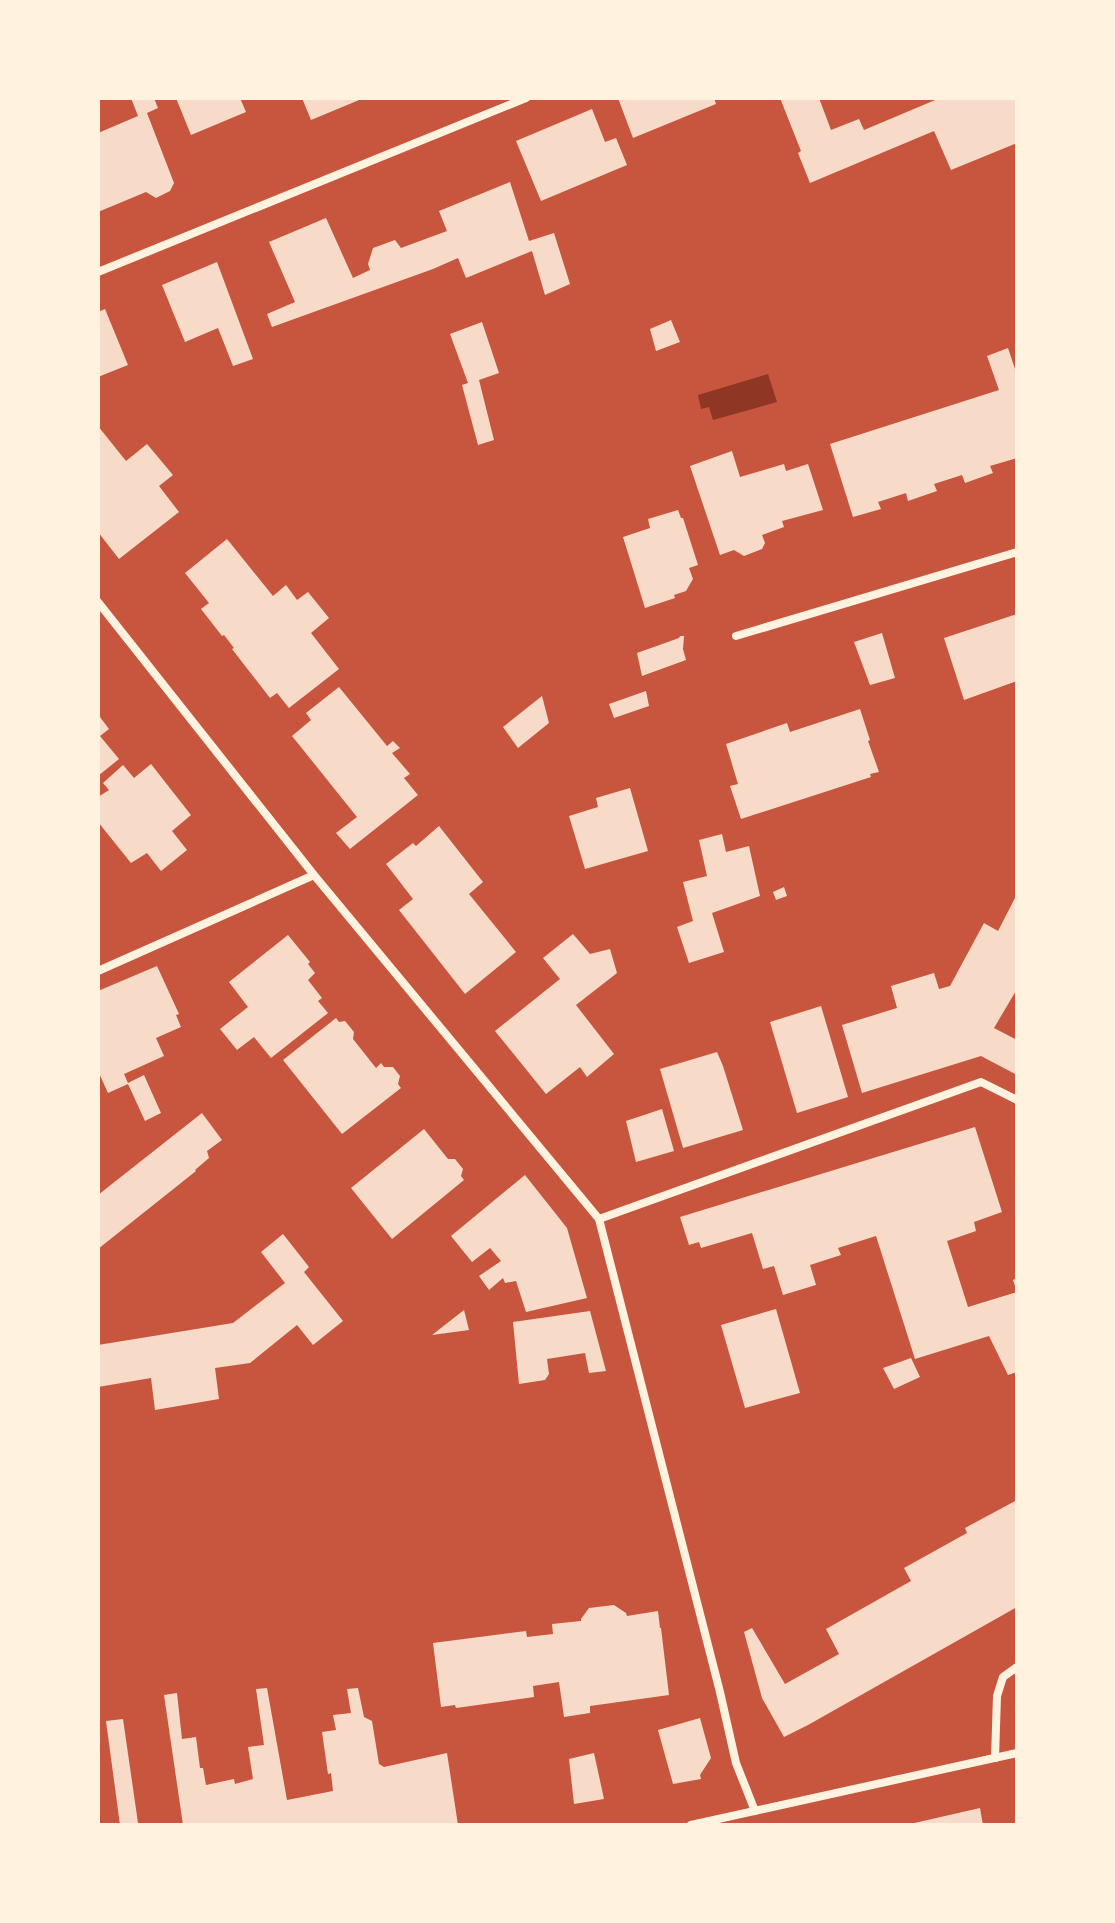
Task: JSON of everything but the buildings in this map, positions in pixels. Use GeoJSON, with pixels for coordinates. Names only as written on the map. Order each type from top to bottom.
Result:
{"type":"FeatureCollection","features":[{"type":"Feature","properties":{"kind":"street"},"geometry":{"type":"LineString","coordinates":[[98,272],[526,98]]}},
{"type":"Feature","properties":{"kind":"street"},"geometry":{"type":"LineString","coordinates":[[736,636],[1017,552]]}},
{"type":"Feature","properties":{"kind":"street"},"geometry":{"type":"LineString","coordinates":[[98,602],[314,875],[599,1219],[736,1763],[755,1811]]}},
{"type":"Feature","properties":{"kind":"street"},"geometry":{"type":"LineString","coordinates":[[98,971],[314,875]]}},
{"type":"Feature","properties":{"kind":"street"},"geometry":{"type":"LineString","coordinates":[[599,1219],[981,1082],[1017,1100]]}},
{"type":"Feature","properties":{"kind":"street"},"geometry":{"type":"LineString","coordinates":[[995,1758],[997,1696],[1003,1677],[1017,1667]]}},
{"type":"Feature","properties":{"kind":"street"},"geometry":{"type":"LineString","coordinates":[[691,1825],[1017,1753]]}},
{"type":"Feature","properties":{"kind":"shaded area"},"geometry":{"type":"Polygon","coordinates":[[[768,374],[777,402],[713,420],[709,407],[701,409],[698,395],[768,374]]]}}]}
